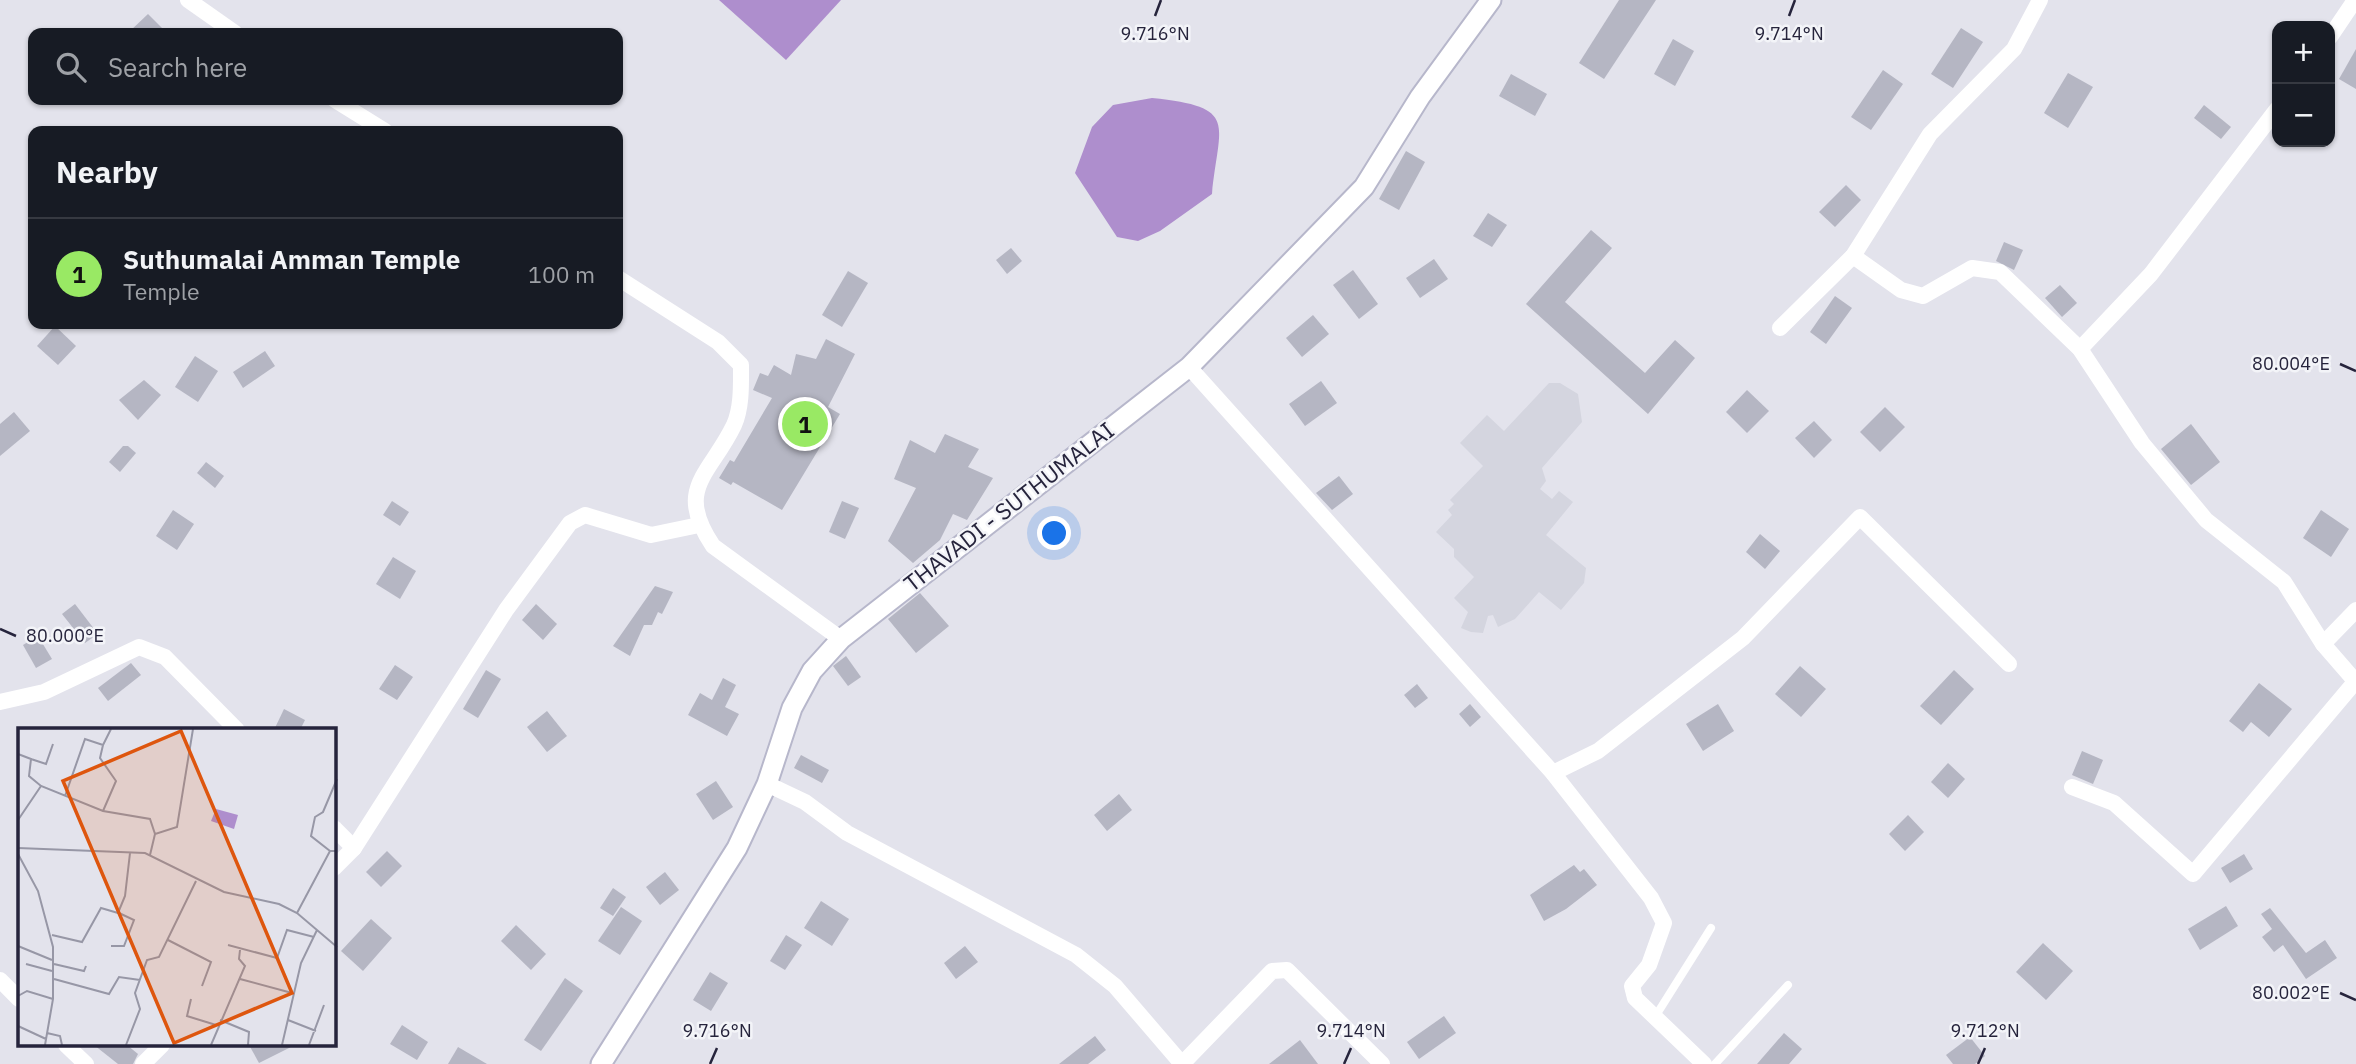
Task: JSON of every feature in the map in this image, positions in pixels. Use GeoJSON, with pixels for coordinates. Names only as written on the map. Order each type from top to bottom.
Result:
{"type":"FeatureCollection","features":[{"type":"Feature","properties":{"kind":"main road","name":"THAVADI - SUTHUMALAI"},"geometry":{"type":"LineString","coordinates":[[601,1064],[737,848],[767,784],[792,708],[812,671],[841,639],[1189,366],[1364,187],[1420,97],[1491,0]]}},
{"type":"Feature","properties":{"kind":"street"},"geometry":{"type":"LineString","coordinates":[[188,0],[228,28]]}},
{"type":"Feature","properties":{"kind":"street"},"geometry":{"type":"LineString","coordinates":[[1780,328],[1853,256],[1930,134],[2014,49],[2040,0]]}},
{"type":"Feature","properties":{"kind":"street"},"geometry":{"type":"LineString","coordinates":[[2335,30],[2355,0]]}},
{"type":"Feature","properties":{"kind":"street"},"geometry":{"type":"LineString","coordinates":[[343,105],[377,126]]}},
{"type":"Feature","properties":{"kind":"street"},"geometry":{"type":"LineString","coordinates":[[2080,349],[2151,274],[2272,116]]}},
{"type":"Feature","properties":{"kind":"street"},"geometry":{"type":"LineString","coordinates":[[1853,256],[1901,290],[1923,296],[1972,268],[2000,272],[2080,349],[2142,443],[2206,520],[2284,582],[2323,644],[2355,682],[2193,874],[2114,803],[2072,787]]}},
{"type":"Feature","properties":{"kind":"street"},"geometry":{"type":"LineString","coordinates":[[623,281],[718,342],[741,365],[741,388],[735,422],[694,493],[699,525],[713,546],[841,639]]}},
{"type":"Feature","properties":{"kind":"street"},"geometry":{"type":"LineString","coordinates":[[1189,366],[1553,773],[1651,898],[1664,923],[1648,965],[1632,986],[1635,998],[1704,1064]]}},
{"type":"Feature","properties":{"kind":"street"},"geometry":{"type":"LineString","coordinates":[[336,867],[354,848],[506,610],[570,523],[585,515],[651,535],[699,525]]}},
{"type":"Feature","properties":{"kind":"street"},"geometry":{"type":"LineString","coordinates":[[1553,773],[1598,751],[1743,638],[1860,517],[2009,664]]}},
{"type":"Feature","properties":{"kind":"street"},"geometry":{"type":"LineString","coordinates":[[2323,644],[2356,610]]}},
{"type":"Feature","properties":{"kind":"street"},"geometry":{"type":"LineString","coordinates":[[0,702],[44,692],[139,648],[165,657],[235,728]]}},
{"type":"Feature","properties":{"kind":"street"},"geometry":{"type":"LineString","coordinates":[[767,784],[805,802],[847,833],[1076,955],[1115,986],[1182,1064],[1272,971],[1287,970],[1382,1064]]}},
{"type":"Feature","properties":{"kind":"street"},"geometry":{"type":"LineString","coordinates":[[336,830],[354,848]]}},
{"type":"Feature","properties":{"kind":"street"},"geometry":{"type":"LineString","coordinates":[[0,980],[18,998]]}},
{"type":"Feature","properties":{"kind":"street"},"geometry":{"type":"LineString","coordinates":[[67,1046],[86,1064]]}},
{"type":"Feature","properties":{"kind":"street"},"geometry":{"type":"LineString","coordinates":[[143,1064],[161,1046]]}},
{"type":"Feature","properties":{"kind":"lane"},"geometry":{"type":"LineString","coordinates":[[1655,1017],[1711,928]]}},
{"type":"Feature","properties":{"kind":"lane"},"geometry":{"type":"LineString","coordinates":[[1715,1064],[1788,985]]}},
{"type":"Feature","properties":{"kind":"shaded area"},"geometry":{"type":"Polygon","coordinates":[[[719,0],[841,0],[786,60],[719,0]]]}},
{"type":"Feature","properties":{"kind":"shaded area"},"geometry":{"type":"Polygon","coordinates":[[[1152,98],[1199,107],[1212,114],[1218,123],[1218,150],[1212,194],[1160,231],[1138,241],[1117,237],[1075,173],[1092,127],[1113,105],[1152,98]]]}},
{"type":"Feature","properties":{"kind":"shaded area"},"geometry":{"type":"Polygon","coordinates":[[[1549,383],[1560,383],[1578,394],[1582,422],[1542,468],[1546,481],[1540,489],[1552,499],[1559,491],[1573,502],[1546,535],[1586,568],[1584,583],[1561,610],[1539,592],[1515,619],[1498,627],[1493,615],[1488,616],[1483,633],[1471,632],[1461,628],[1468,612],[1454,598],[1474,577],[1454,557],[1454,549],[1436,532],[1452,515],[1448,510],[1454,504],[1450,500],[1483,466],[1460,443],[1487,415],[1504,431],[1549,383]]]}},
{"type":"Feature","properties":{"kind":"building"},"geometry":{"type":"Polygon","coordinates":[[[1619,0],[1656,0],[1604,79],[1579,63],[1619,0]]]}},
{"type":"Feature","properties":{"kind":"building"},"geometry":{"type":"Polygon","coordinates":[[[148,14],[162,28],[133,28],[148,14]]]}},
{"type":"Feature","properties":{"kind":"building"},"geometry":{"type":"Polygon","coordinates":[[[1961,28],[1983,42],[1953,88],[1931,74],[1961,28]]]}},
{"type":"Feature","properties":{"kind":"building"},"geometry":{"type":"Polygon","coordinates":[[[1673,39],[1694,51],[1675,86],[1654,74],[1673,39]]]}},
{"type":"Feature","properties":{"kind":"building"},"geometry":{"type":"Polygon","coordinates":[[[2356,49],[2356,89],[2339,79],[2356,49]]]}},
{"type":"Feature","properties":{"kind":"building"},"geometry":{"type":"Polygon","coordinates":[[[1883,70],[1903,84],[1871,130],[1851,117],[1883,70]]]}},
{"type":"Feature","properties":{"kind":"building"},"geometry":{"type":"Polygon","coordinates":[[[2068,73],[2093,87],[2068,128],[2044,113],[2068,73]]]}},
{"type":"Feature","properties":{"kind":"building"},"geometry":{"type":"Polygon","coordinates":[[[1511,74],[1547,94],[1535,116],[1499,96],[1511,74]]]}},
{"type":"Feature","properties":{"kind":"building"},"geometry":{"type":"Polygon","coordinates":[[[2204,105],[2231,127],[2221,139],[2194,118],[2204,105]]]}},
{"type":"Feature","properties":{"kind":"building"},"geometry":{"type":"Polygon","coordinates":[[[1406,151],[1425,162],[1399,210],[1379,199],[1406,151]]]}},
{"type":"Feature","properties":{"kind":"building"},"geometry":{"type":"Polygon","coordinates":[[[1846,185],[1861,200],[1835,227],[1819,212],[1846,185]]]}},
{"type":"Feature","properties":{"kind":"building"},"geometry":{"type":"Polygon","coordinates":[[[1488,213],[1507,225],[1492,247],[1473,236],[1488,213]]]}},
{"type":"Feature","properties":{"kind":"building"},"geometry":{"type":"Polygon","coordinates":[[[1591,230],[1612,248],[1565,302],[1645,373],[1675,340],[1695,358],[1648,414],[1526,304],[1591,230]]]}},
{"type":"Feature","properties":{"kind":"building"},"geometry":{"type":"Polygon","coordinates":[[[2004,242],[2023,250],[2014,270],[1996,261],[2004,242]]]}},
{"type":"Feature","properties":{"kind":"building"},"geometry":{"type":"Polygon","coordinates":[[[1011,248],[1022,261],[1007,274],[996,260],[1011,248]]]}},
{"type":"Feature","properties":{"kind":"building"},"geometry":{"type":"Polygon","coordinates":[[[1434,259],[1448,279],[1420,298],[1406,278],[1434,259]]]}},
{"type":"Feature","properties":{"kind":"building"},"geometry":{"type":"Polygon","coordinates":[[[1353,270],[1378,304],[1359,319],[1333,285],[1353,270]]]}},
{"type":"Feature","properties":{"kind":"building"},"geometry":{"type":"Polygon","coordinates":[[[848,271],[868,283],[842,327],[822,315],[848,271]]]}},
{"type":"Feature","properties":{"kind":"building"},"geometry":{"type":"Polygon","coordinates":[[[2060,285],[2077,303],[2062,317],[2045,298],[2060,285]]]}},
{"type":"Feature","properties":{"kind":"building"},"geometry":{"type":"Polygon","coordinates":[[[1835,296],[1852,308],[1826,344],[1810,332],[1835,296]]]}},
{"type":"Feature","properties":{"kind":"building"},"geometry":{"type":"Polygon","coordinates":[[[1313,315],[1329,334],[1302,357],[1286,338],[1313,315]]]}},
{"type":"Feature","properties":{"kind":"building"},"geometry":{"type":"Polygon","coordinates":[[[52,329],[58,329],[76,346],[58,365],[37,346],[52,329]]]}},
{"type":"Feature","properties":{"kind":"building"},"geometry":{"type":"Polygon","coordinates":[[[826,339],[855,354],[828,407],[840,414],[782,510],[733,482],[731,485],[719,478],[730,460],[734,462],[772,398],[753,390],[760,373],[768,376],[774,365],[791,375],[796,354],[816,359],[826,339]]]}},
{"type":"Feature","properties":{"kind":"building"},"geometry":{"type":"Polygon","coordinates":[[[265,351],[275,366],[243,388],[233,372],[265,351]]]}},
{"type":"Feature","properties":{"kind":"building"},"geometry":{"type":"Polygon","coordinates":[[[195,356],[218,371],[198,402],[175,387],[195,356]]]}},
{"type":"Feature","properties":{"kind":"building"},"geometry":{"type":"Polygon","coordinates":[[[144,380],[161,395],[138,420],[119,400],[144,380]]]}},
{"type":"Feature","properties":{"kind":"building"},"geometry":{"type":"Polygon","coordinates":[[[1321,381],[1337,403],[1305,426],[1289,404],[1321,381]]]}},
{"type":"Feature","properties":{"kind":"building"},"geometry":{"type":"Polygon","coordinates":[[[1747,390],[1769,411],[1747,433],[1726,412],[1747,390]]]}},
{"type":"Feature","properties":{"kind":"building"},"geometry":{"type":"Polygon","coordinates":[[[1885,407],[1905,427],[1880,452],[1860,432],[1885,407]]]}},
{"type":"Feature","properties":{"kind":"building"},"geometry":{"type":"Polygon","coordinates":[[[14,412],[30,431],[0,456],[0,424],[14,412]]]}},
{"type":"Feature","properties":{"kind":"building"},"geometry":{"type":"Polygon","coordinates":[[[1814,421],[1832,440],[1814,458],[1795,438],[1814,421]]]}},
{"type":"Feature","properties":{"kind":"building"},"geometry":{"type":"Polygon","coordinates":[[[2191,424],[2220,462],[2191,485],[2161,449],[2191,424]]]}},
{"type":"Feature","properties":{"kind":"building"},"geometry":{"type":"Polygon","coordinates":[[[945,434],[979,449],[968,467],[993,478],[967,520],[953,514],[940,540],[913,563],[888,541],[916,488],[894,479],[910,440],[935,453],[945,434]]]}},
{"type":"Feature","properties":{"kind":"building"},"geometry":{"type":"Polygon","coordinates":[[[123,446],[128,446],[136,453],[120,472],[109,462],[123,446]]]}},
{"type":"Feature","properties":{"kind":"building"},"geometry":{"type":"Polygon","coordinates":[[[206,462],[224,476],[215,488],[197,473],[206,462]]]}},
{"type":"Feature","properties":{"kind":"building"},"geometry":{"type":"Polygon","coordinates":[[[1339,476],[1353,494],[1332,510],[1316,493],[1339,476]]]}},
{"type":"Feature","properties":{"kind":"building"},"geometry":{"type":"Polygon","coordinates":[[[392,501],[409,512],[400,526],[383,515],[392,501]]]}},
{"type":"Feature","properties":{"kind":"building"},"geometry":{"type":"Polygon","coordinates":[[[842,501],[859,508],[845,539],[829,532],[842,501]]]}},
{"type":"Feature","properties":{"kind":"building"},"geometry":{"type":"Polygon","coordinates":[[[173,510],[194,524],[177,550],[156,536],[173,510]]]}},
{"type":"Feature","properties":{"kind":"building"},"geometry":{"type":"Polygon","coordinates":[[[2321,510],[2349,529],[2331,557],[2303,538],[2321,510]]]}},
{"type":"Feature","properties":{"kind":"building"},"geometry":{"type":"Polygon","coordinates":[[[1760,534],[1780,551],[1765,569],[1746,552],[1760,534]]]}},
{"type":"Feature","properties":{"kind":"building"},"geometry":{"type":"Polygon","coordinates":[[[393,557],[416,571],[400,599],[376,584],[393,557]]]}},
{"type":"Feature","properties":{"kind":"building"},"geometry":{"type":"Polygon","coordinates":[[[655,586],[673,592],[662,614],[658,612],[652,625],[644,625],[630,656],[613,646],[655,586]]]}},
{"type":"Feature","properties":{"kind":"building"},"geometry":{"type":"Polygon","coordinates":[[[920,593],[949,626],[916,653],[888,619],[920,593]]]}},
{"type":"Feature","properties":{"kind":"building"},"geometry":{"type":"Polygon","coordinates":[[[75,604],[98,634],[85,643],[62,614],[75,604]]]}},
{"type":"Feature","properties":{"kind":"building"},"geometry":{"type":"Polygon","coordinates":[[[536,604],[557,624],[543,640],[522,620],[536,604]]]}},
{"type":"Feature","properties":{"kind":"building"},"geometry":{"type":"Polygon","coordinates":[[[38,636],[52,659],[36,668],[23,645],[38,636]]]}},
{"type":"Feature","properties":{"kind":"building"},"geometry":{"type":"Polygon","coordinates":[[[846,656],[861,677],[848,686],[833,666],[846,656]]]}},
{"type":"Feature","properties":{"kind":"building"},"geometry":{"type":"Polygon","coordinates":[[[131,663],[141,675],[108,701],[98,688],[131,663]]]}},
{"type":"Feature","properties":{"kind":"building"},"geometry":{"type":"Polygon","coordinates":[[[395,665],[413,677],[397,700],[379,689],[395,665]]]}},
{"type":"Feature","properties":{"kind":"building"},"geometry":{"type":"Polygon","coordinates":[[[1800,666],[1826,689],[1801,717],[1775,694],[1800,666]]]}},
{"type":"Feature","properties":{"kind":"building"},"geometry":{"type":"Polygon","coordinates":[[[486,670],[501,679],[478,718],[463,709],[486,670]]]}},
{"type":"Feature","properties":{"kind":"building"},"geometry":{"type":"Polygon","coordinates":[[[1954,670],[1974,689],[1941,725],[1920,706],[1954,670]]]}},
{"type":"Feature","properties":{"kind":"building"},"geometry":{"type":"Polygon","coordinates":[[[723,678],[736,685],[725,707],[739,714],[727,736],[688,715],[700,693],[712,700],[723,678]]]}},
{"type":"Feature","properties":{"kind":"building"},"geometry":{"type":"Polygon","coordinates":[[[2259,683],[2292,709],[2269,737],[2251,722],[2243,732],[2229,721],[2259,683]]]}},
{"type":"Feature","properties":{"kind":"building"},"geometry":{"type":"Polygon","coordinates":[[[1417,684],[1428,698],[1415,708],[1404,695],[1417,684]]]}},
{"type":"Feature","properties":{"kind":"building"},"geometry":{"type":"Polygon","coordinates":[[[1470,704],[1481,717],[1470,727],[1459,714],[1470,704]]]}},
{"type":"Feature","properties":{"kind":"building"},"geometry":{"type":"Polygon","coordinates":[[[1718,704],[1734,731],[1703,751],[1686,724],[1718,704]]]}},
{"type":"Feature","properties":{"kind":"building"},"geometry":{"type":"Polygon","coordinates":[[[284,709],[305,720],[301,728],[275,728],[284,709]]]}},
{"type":"Feature","properties":{"kind":"building"},"geometry":{"type":"Polygon","coordinates":[[[547,711],[567,736],[547,752],[527,727],[547,711]]]}},
{"type":"Feature","properties":{"kind":"building"},"geometry":{"type":"Polygon","coordinates":[[[2082,751],[2103,760],[2093,784],[2072,775],[2082,751]]]}},
{"type":"Feature","properties":{"kind":"building"},"geometry":{"type":"Polygon","coordinates":[[[801,755],[829,770],[822,783],[794,768],[801,755]]]}},
{"type":"Feature","properties":{"kind":"building"},"geometry":{"type":"Polygon","coordinates":[[[1948,763],[1965,779],[1948,798],[1931,782],[1948,763]]]}},
{"type":"Feature","properties":{"kind":"building"},"geometry":{"type":"Polygon","coordinates":[[[716,781],[733,807],[713,820],[696,794],[716,781]]]}},
{"type":"Feature","properties":{"kind":"building"},"geometry":{"type":"Polygon","coordinates":[[[1119,794],[1132,810],[1107,831],[1094,815],[1119,794]]]}},
{"type":"Feature","properties":{"kind":"building"},"geometry":{"type":"Polygon","coordinates":[[[1908,815],[1924,832],[1905,851],[1889,834],[1908,815]]]}},
{"type":"Feature","properties":{"kind":"building"},"geometry":{"type":"Polygon","coordinates":[[[387,851],[402,866],[381,887],[366,872],[387,851]]]}},
{"type":"Feature","properties":{"kind":"building"},"geometry":{"type":"Polygon","coordinates":[[[2244,854],[2253,869],[2230,883],[2221,868],[2244,854]]]}},
{"type":"Feature","properties":{"kind":"building"},"geometry":{"type":"Polygon","coordinates":[[[1574,865],[1580,872],[1584,869],[1597,885],[1566,909],[1544,921],[1530,895],[1574,865]]]}},
{"type":"Feature","properties":{"kind":"building"},"geometry":{"type":"Polygon","coordinates":[[[665,872],[679,890],[660,905],[646,887],[665,872]]]}},
{"type":"Feature","properties":{"kind":"building"},"geometry":{"type":"Polygon","coordinates":[[[613,888],[626,897],[613,916],[600,908],[613,888]]]}},
{"type":"Feature","properties":{"kind":"building"},"geometry":{"type":"Polygon","coordinates":[[[821,901],[849,919],[832,946],[804,928],[821,901]]]}},
{"type":"Feature","properties":{"kind":"building"},"geometry":{"type":"Polygon","coordinates":[[[2226,906],[2238,926],[2200,950],[2188,929],[2226,906]]]}},
{"type":"Feature","properties":{"kind":"building"},"geometry":{"type":"Polygon","coordinates":[[[621,907],[642,921],[620,955],[598,941],[621,907]]]}},
{"type":"Feature","properties":{"kind":"building"},"geometry":{"type":"Polygon","coordinates":[[[2270,908],[2306,953],[2325,940],[2337,958],[2306,979],[2283,945],[2274,952],[2262,937],[2272,929],[2261,914],[2270,908]]]}},
{"type":"Feature","properties":{"kind":"building"},"geometry":{"type":"Polygon","coordinates":[[[371,919],[392,938],[363,971],[341,951],[371,919]]]}},
{"type":"Feature","properties":{"kind":"building"},"geometry":{"type":"Polygon","coordinates":[[[516,925],[546,954],[531,970],[501,941],[516,925]]]}},
{"type":"Feature","properties":{"kind":"building"},"geometry":{"type":"Polygon","coordinates":[[[786,935],[802,945],[785,970],[770,961],[786,935]]]}},
{"type":"Feature","properties":{"kind":"building"},"geometry":{"type":"Polygon","coordinates":[[[2043,943],[2073,971],[2046,1000],[2016,972],[2043,943]]]}},
{"type":"Feature","properties":{"kind":"building"},"geometry":{"type":"Polygon","coordinates":[[[965,946],[978,962],[956,979],[944,963],[965,946]]]}},
{"type":"Feature","properties":{"kind":"building"},"geometry":{"type":"Polygon","coordinates":[[[710,972],[728,983],[711,1011],[693,1000],[710,972]]]}},
{"type":"Feature","properties":{"kind":"building"},"geometry":{"type":"Polygon","coordinates":[[[565,978],[583,991],[541,1051],[524,1040],[565,978]]]}},
{"type":"Feature","properties":{"kind":"building"},"geometry":{"type":"Polygon","coordinates":[[[1444,1016],[1456,1033],[1419,1059],[1407,1042],[1444,1016]]]}},
{"type":"Feature","properties":{"kind":"building"},"geometry":{"type":"Polygon","coordinates":[[[402,1025],[428,1042],[417,1060],[390,1044],[402,1025]]]}},
{"type":"Feature","properties":{"kind":"building"},"geometry":{"type":"Polygon","coordinates":[[[1784,1033],[1802,1049],[1789,1064],[1757,1064],[1784,1033]]]}},
{"type":"Feature","properties":{"kind":"building"},"geometry":{"type":"Polygon","coordinates":[[[1095,1036],[1106,1050],[1088,1064],[1059,1064],[1095,1036]]]}},
{"type":"Feature","properties":{"kind":"building"},"geometry":{"type":"Polygon","coordinates":[[[1970,1037],[1985,1056],[1975,1064],[1953,1064],[1946,1055],[1970,1037]]]}},
{"type":"Feature","properties":{"kind":"building"},"geometry":{"type":"Polygon","coordinates":[[[1300,1040],[1318,1064],[1269,1064],[1300,1040]]]}},
{"type":"Feature","properties":{"kind":"building"},"geometry":{"type":"Polygon","coordinates":[[[95,1046],[128,1046],[138,1054],[133,1064],[118,1064],[95,1046]]]}},
{"type":"Feature","properties":{"kind":"building"},"geometry":{"type":"Polygon","coordinates":[[[250,1046],[293,1046],[259,1063],[250,1046]]]}},
{"type":"Feature","properties":{"kind":"building"},"geometry":{"type":"Polygon","coordinates":[[[458,1047],[487,1064],[448,1064],[458,1047]]]}},
{"type":"Feature","properties":{"kind":"place","name":"Suthumalai Amman Temple"},"geometry":{"type":"Point","coordinates":[805,424]}}]}
